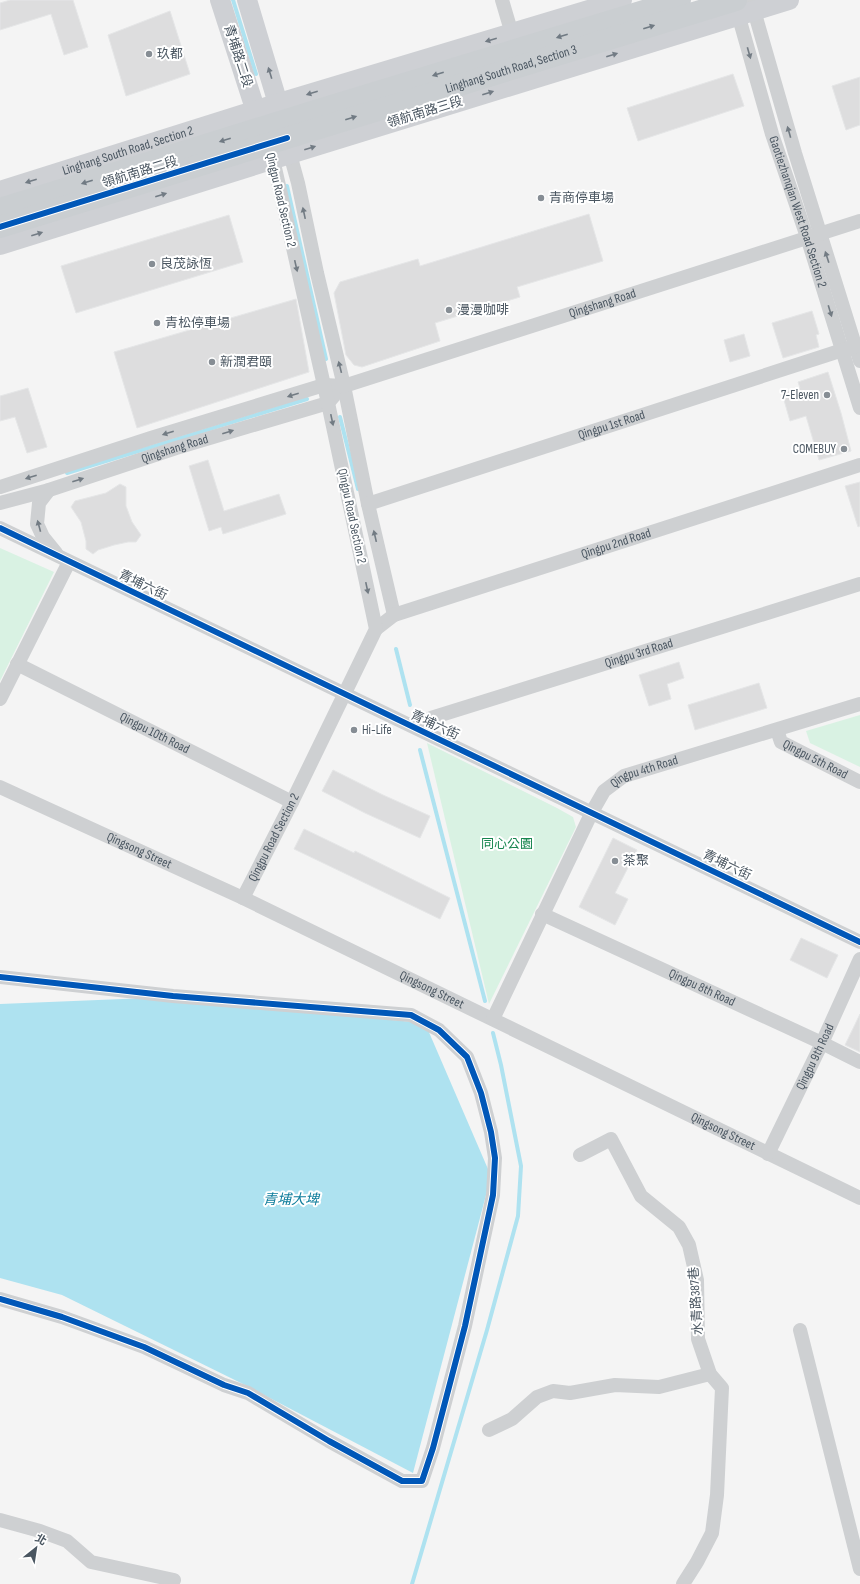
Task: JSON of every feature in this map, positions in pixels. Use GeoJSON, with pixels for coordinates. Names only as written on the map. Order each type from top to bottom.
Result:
{"type":"FeatureCollection","features":[{"type":"Feature","properties":{"kind":"main road","name":"Linghang South Road, Section 3"},"geometry":{"type":"LineString","coordinates":[[274,132],[680,0]]}},
{"type":"Feature","properties":{"kind":"main road","name":"Linghang South Road, Section 3"},"geometry":{"type":"LineString","coordinates":[[274,132],[741,5]]}},
{"type":"Feature","properties":{"kind":"main road","name":"領航南路二段"},"geometry":{"type":"LineString","coordinates":[[0,209],[274,132]]}},
{"type":"Feature","properties":{"kind":"main road","name":"領航南路二段"},"geometry":{"type":"LineString","coordinates":[[0,228],[274,132]]}},
{"type":"Feature","properties":{"kind":"street","name":"青埔路二段"},"geometry":{"type":"LineString","coordinates":[[220,0],[274,132]]}},
{"type":"Feature","properties":{"kind":"street","name":"Qingpu Road Section 2"},"geometry":{"type":"LineString","coordinates":[[243,898],[292,802],[376,629],[324,385],[247,0]]}},
{"type":"Feature","properties":{"kind":"street"},"geometry":{"type":"LineString","coordinates":[[502,0],[512,34]]}},
{"type":"Feature","properties":{"kind":"street"},"geometry":{"type":"LineString","coordinates":[[0,245],[512,34],[622,0]]}},
{"type":"Feature","properties":{"kind":"street","name":"Linghang South Road, Section 3"},"geometry":{"type":"LineString","coordinates":[[741,5],[789,0]]}},
{"type":"Feature","properties":{"kind":"street","name":"Gaotiezhanqian West Road Section 2"},"geometry":{"type":"LineString","coordinates":[[741,5],[772,134],[813,235],[849,348],[860,408]]}},
{"type":"Feature","properties":{"kind":"street","name":"Qingpu Road Section 2"},"geometry":{"type":"LineString","coordinates":[[274,132],[298,183],[317,273],[344,386],[368,504],[394,614]]}},
{"type":"Feature","properties":{"kind":"street","name":"Linghang South Road, Section 2"},"geometry":{"type":"LineString","coordinates":[[0,191],[274,132]]}},
{"type":"Feature","properties":{"kind":"street","name":"Qingshang Road"},"geometry":{"type":"LineString","coordinates":[[0,487],[151,438],[324,385],[344,386],[860,221]]}},
{"type":"Feature","properties":{"kind":"street","name":"Gaotiezhanqian West Road Section 2"},"geometry":{"type":"LineString","coordinates":[[849,348],[860,361]]}},
{"type":"Feature","properties":{"kind":"street","name":"Qingpu 1st Road"},"geometry":{"type":"LineString","coordinates":[[368,504],[849,348]]}},
{"type":"Feature","properties":{"kind":"street","name":"Qingshang Road"},"geometry":{"type":"LineString","coordinates":[[0,503],[49,490],[176,448],[328,403],[344,386]]}},
{"type":"Feature","properties":{"kind":"street","name":"Qingpu 2nd Road"},"geometry":{"type":"LineString","coordinates":[[376,629],[394,614],[860,465]]}},
{"type":"Feature","properties":{"kind":"street"},"geometry":{"type":"LineString","coordinates":[[0,699],[18,664],[65,560],[50,547],[37,524],[39,504],[49,490]]}},
{"type":"Feature","properties":{"kind":"street","name":"青埔六街"},"geometry":{"type":"LineString","coordinates":[[0,528],[343,695],[425,732],[860,942]]}},
{"type":"Feature","properties":{"kind":"street","name":"Qingpu 3rd Road"},"geometry":{"type":"LineString","coordinates":[[425,732],[431,718],[860,584]]}},
{"type":"Feature","properties":{"kind":"street","name":"Qingpu 10th Road"},"geometry":{"type":"LineString","coordinates":[[18,664],[292,802]]}},
{"type":"Feature","properties":{"kind":"street","name":"Qingpu 4th Road"},"geometry":{"type":"LineString","coordinates":[[493,1019],[542,914],[592,812],[604,791],[624,776],[860,704]]}},
{"type":"Feature","properties":{"kind":"street","name":"Qingpu 5th Road"},"geometry":{"type":"LineString","coordinates":[[777,730],[781,742],[860,782]]}},
{"type":"Feature","properties":{"kind":"street","name":"Qingsong Street"},"geometry":{"type":"LineString","coordinates":[[0,787],[243,898],[860,1198]]}},
{"type":"Feature","properties":{"kind":"street","name":"Qingpu 8th Road"},"geometry":{"type":"LineString","coordinates":[[542,914],[860,1062]]}},
{"type":"Feature","properties":{"kind":"street","name":"Qingpu 9th Road"},"geometry":{"type":"LineString","coordinates":[[768,1154],[822,1043],[860,959]]}},
{"type":"Feature","properties":{"kind":"street"},"geometry":{"type":"LineString","coordinates":[[0,977],[172,996],[412,1015],[439,1030],[467,1057],[481,1092],[491,1132],[495,1158],[493,1195],[465,1326],[433,1448],[422,1481],[402,1481],[329,1441],[248,1393],[224,1385],[144,1347],[62,1317],[0,1299]]}},
{"type":"Feature","properties":{"kind":"street","name":"水青路387巷"},"geometry":{"type":"LineString","coordinates":[[580,1155],[611,1139],[641,1196],[679,1227],[689,1245],[697,1280],[698,1339],[710,1374],[722,1388],[717,1495],[712,1533],[697,1562],[683,1584]]}},
{"type":"Feature","properties":{"kind":"street"},"geometry":{"type":"LineString","coordinates":[[800,1330],[860,1569]]}},
{"type":"Feature","properties":{"kind":"street"},"geometry":{"type":"LineString","coordinates":[[489,1430],[512,1419],[537,1397],[553,1391],[570,1394],[615,1385],[659,1387],[710,1374]]}},
{"type":"Feature","properties":{"kind":"street"},"geometry":{"type":"LineString","coordinates":[[0,1520],[40,1530],[67,1541],[91,1562],[174,1580]]}},
{"type":"Feature","properties":{"kind":"green space"},"geometry":{"type":"Polygon","coordinates":[[[0,548],[54,572],[0,681],[0,548]]]}},
{"type":"Feature","properties":{"kind":"green space"},"geometry":{"type":"Polygon","coordinates":[[[860,715],[860,767],[810,743],[806,731],[860,715]]]}},
{"type":"Feature","properties":{"kind":"green space","name":"同心公園"},"geometry":{"type":"Polygon","coordinates":[[[427,743],[573,817],[576,827],[489,1004],[427,743]]]}},
{"type":"Feature","properties":{"kind":"water","name":"青埔大埤"},"geometry":{"type":"Polygon","coordinates":[[[147,998],[425,1023],[491,1176],[413,1473],[245,1385],[62,1295],[0,1278],[0,1004],[147,998]]]}},
{"type":"Feature","properties":{"kind":"building"},"geometry":{"type":"Polygon","coordinates":[[[10,0],[73,0],[88,47],[64,55],[51,14],[0,30],[0,3],[10,0]]]}},
{"type":"Feature","properties":{"kind":"building","name":"玖都"},"geometry":{"type":"Polygon","coordinates":[[[170,11],[190,74],[126,96],[108,35],[170,11]]]}},
{"type":"Feature","properties":{"kind":"building"},"geometry":{"type":"Polygon","coordinates":[[[733,74],[744,106],[638,141],[627,108],[733,74]]]}},
{"type":"Feature","properties":{"kind":"building"},"geometry":{"type":"Polygon","coordinates":[[[860,77],[860,125],[846,130],[832,86],[860,77]]]}},
{"type":"Feature","properties":{"kind":"building"},"geometry":{"type":"Polygon","coordinates":[[[589,214],[603,261],[517,287],[520,297],[435,323],[440,341],[362,367],[354,365],[346,355],[334,293],[340,282],[418,259],[420,266],[589,214]]]}},
{"type":"Feature","properties":{"kind":"building","name":"良茂詠恆"},"geometry":{"type":"Polygon","coordinates":[[[229,215],[243,262],[76,313],[61,266],[229,215]]]}},
{"type":"Feature","properties":{"kind":"building","name":"新潤君頤"},"geometry":{"type":"Polygon","coordinates":[[[296,299],[309,372],[137,428],[114,352],[296,299]]]}},
{"type":"Feature","properties":{"kind":"building"},"geometry":{"type":"Polygon","coordinates":[[[812,311],[819,334],[816,335],[819,347],[783,358],[772,323],[812,311]]]}},
{"type":"Feature","properties":{"kind":"building"},"geometry":{"type":"Polygon","coordinates":[[[744,334],[750,356],[730,362],[724,340],[744,334]]]}},
{"type":"Feature","properties":{"kind":"building"},"geometry":{"type":"Polygon","coordinates":[[[828,372],[851,451],[819,460],[806,416],[790,421],[782,393],[800,388],[798,382],[828,372]]]}},
{"type":"Feature","properties":{"kind":"building"},"geometry":{"type":"Polygon","coordinates":[[[28,388],[47,447],[27,453],[15,417],[0,421],[0,396],[28,388]]]}},
{"type":"Feature","properties":{"kind":"building"},"geometry":{"type":"Polygon","coordinates":[[[208,460],[224,511],[279,494],[286,514],[223,534],[221,527],[209,531],[189,466],[208,460]]]}},
{"type":"Feature","properties":{"kind":"building"},"geometry":{"type":"Polygon","coordinates":[[[860,482],[860,526],[858,527],[845,486],[860,482]]]}},
{"type":"Feature","properties":{"kind":"building"},"geometry":{"type":"Polygon","coordinates":[[[120,484],[126,487],[126,506],[132,522],[141,535],[136,542],[114,545],[98,550],[93,554],[86,549],[86,541],[81,522],[71,507],[75,501],[106,493],[120,484]]]}},
{"type":"Feature","properties":{"kind":"building"},"geometry":{"type":"Polygon","coordinates":[[[679,662],[684,678],[667,684],[671,699],[649,706],[639,675],[679,662]]]}},
{"type":"Feature","properties":{"kind":"building"},"geometry":{"type":"Polygon","coordinates":[[[759,683],[767,708],[695,730],[688,705],[759,683]]]}},
{"type":"Feature","properties":{"kind":"building"},"geometry":{"type":"Polygon","coordinates":[[[333,770],[430,816],[420,838],[365,813],[322,791],[333,770]]]}},
{"type":"Feature","properties":{"kind":"building"},"geometry":{"type":"Polygon","coordinates":[[[304,829],[354,853],[355,851],[450,898],[440,919],[294,849],[304,829]]]}},
{"type":"Feature","properties":{"kind":"building"},"geometry":{"type":"Polygon","coordinates":[[[613,838],[637,850],[615,893],[628,899],[615,925],[579,907],[613,838]]]}},
{"type":"Feature","properties":{"kind":"building"},"geometry":{"type":"Polygon","coordinates":[[[801,938],[838,955],[827,978],[790,960],[801,938]]]}},
{"type":"Feature","properties":{"kind":"building"},"geometry":{"type":"Polygon","coordinates":[[[860,1014],[860,1052],[845,1045],[860,1014]]]}},
{"type":"Feature","properties":{"kind":"waterway"},"geometry":{"type":"LineString","coordinates":[[233,0],[256,74]]}},
{"type":"Feature","properties":{"kind":"waterway"},"geometry":{"type":"LineString","coordinates":[[287,186],[326,359]]}},
{"type":"Feature","properties":{"kind":"waterway"},"geometry":{"type":"LineString","coordinates":[[67,473],[307,399]]}},
{"type":"Feature","properties":{"kind":"waterway"},"geometry":{"type":"LineString","coordinates":[[340,417],[358,489]]}},
{"type":"Feature","properties":{"kind":"waterway"},"geometry":{"type":"LineString","coordinates":[[396,649],[410,705]]}},
{"type":"Feature","properties":{"kind":"waterway"},"geometry":{"type":"LineString","coordinates":[[420,750],[485,1001]]}},
{"type":"Feature","properties":{"kind":"waterway"},"geometry":{"type":"LineString","coordinates":[[412,1584],[487,1330],[518,1216],[521,1166],[501,1065],[493,1033]]}},
{"type":"Feature","properties":{"kind":"cycle path"},"geometry":{"type":"LineString","coordinates":[[0,227],[287,138]]}},
{"type":"Feature","properties":{"kind":"cycle path"},"geometry":{"type":"LineString","coordinates":[[0,528],[860,942]]}},
{"type":"Feature","properties":{"kind":"cycle path"},"geometry":{"type":"LineString","coordinates":[[0,977],[173,996],[411,1015],[439,1030],[467,1057],[481,1093],[491,1132],[495,1158],[493,1195],[465,1326],[433,1448],[422,1481],[402,1481],[329,1441],[248,1393],[224,1385],[144,1347],[62,1317],[0,1299]]}},
{"type":"Feature","properties":{"kind":"place","name":"玖都"},"geometry":{"type":"Point","coordinates":[149,54]}},
{"type":"Feature","properties":{"kind":"place","name":"青商停車場"},"geometry":{"type":"Point","coordinates":[541,198]}},
{"type":"Feature","properties":{"kind":"place","name":"良茂詠恆"},"geometry":{"type":"Point","coordinates":[152,264]}},
{"type":"Feature","properties":{"kind":"place","name":"漫漫咖啡"},"geometry":{"type":"Point","coordinates":[449,310]}},
{"type":"Feature","properties":{"kind":"place","name":"青松停車場"},"geometry":{"type":"Point","coordinates":[157,323]}},
{"type":"Feature","properties":{"kind":"place","name":"新潤君頤"},"geometry":{"type":"Point","coordinates":[212,362]}},
{"type":"Feature","properties":{"kind":"place","name":"7-Eleven"},"geometry":{"type":"Point","coordinates":[827,395]}},
{"type":"Feature","properties":{"kind":"place","name":"COMEBUY"},"geometry":{"type":"Point","coordinates":[844,449]}},
{"type":"Feature","properties":{"kind":"place","name":"Hi-Life"},"geometry":{"type":"Point","coordinates":[354,730]}},
{"type":"Feature","properties":{"kind":"place","name":"茶聚"},"geometry":{"type":"Point","coordinates":[615,861]}}]}
